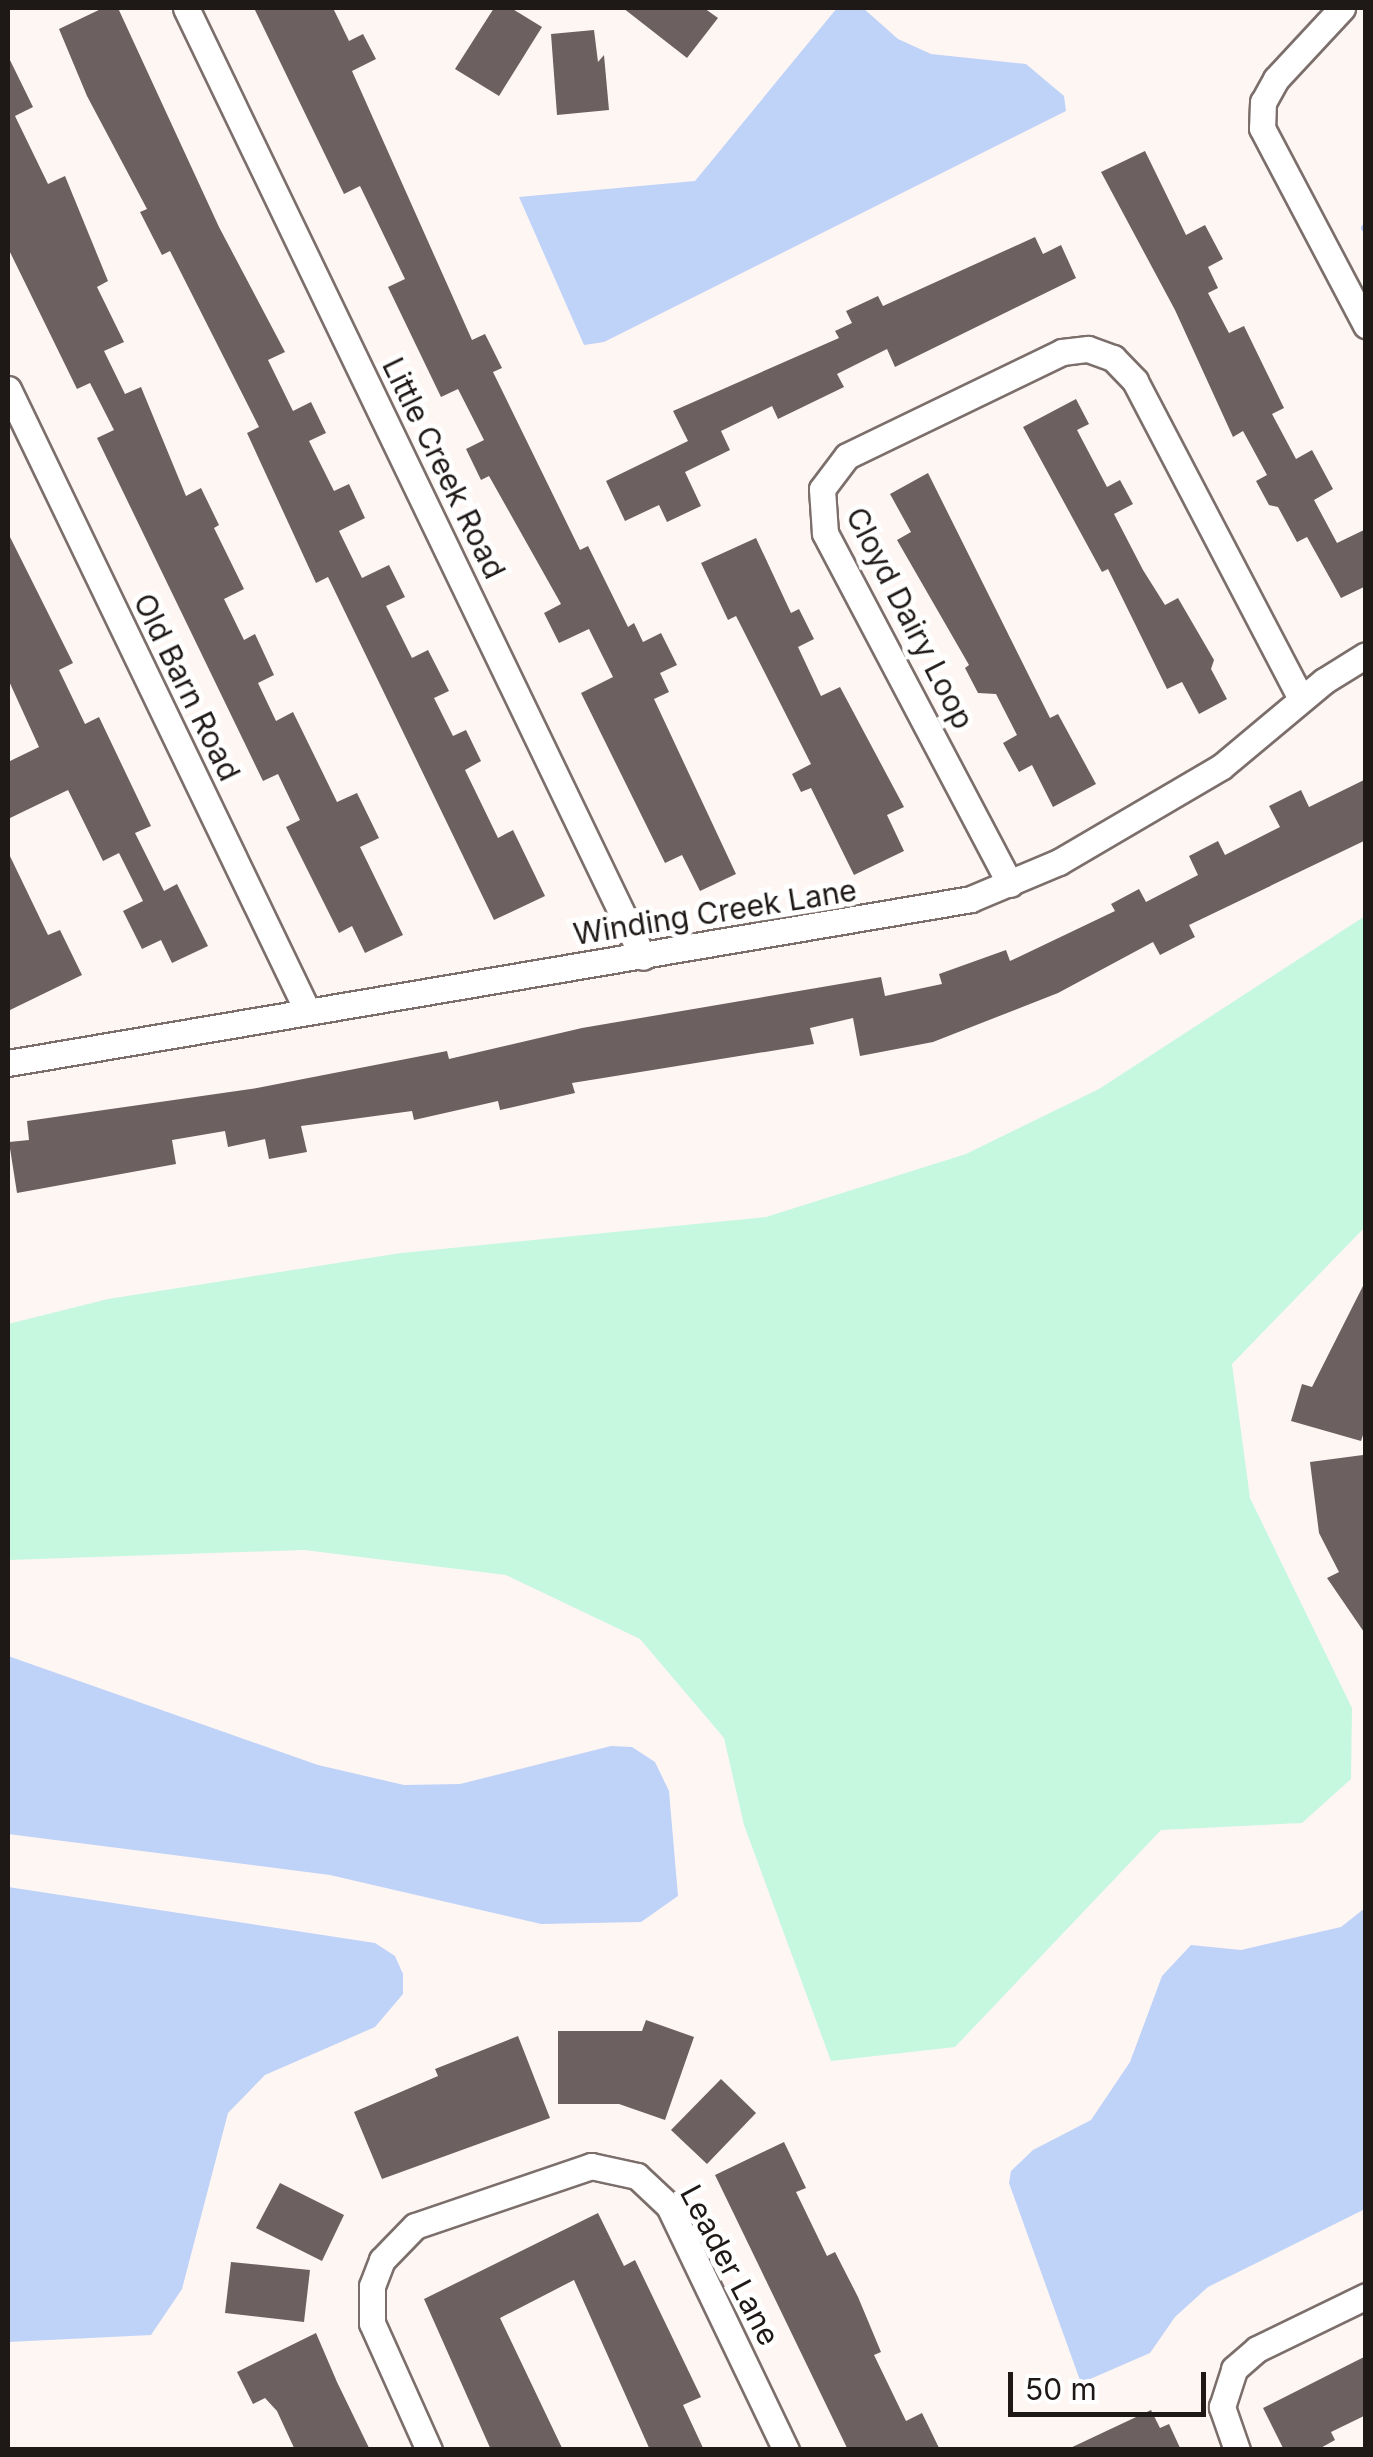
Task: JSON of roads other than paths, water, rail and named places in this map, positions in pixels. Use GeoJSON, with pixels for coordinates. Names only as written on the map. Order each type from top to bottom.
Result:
{"type":"FeatureCollection","features":[{"type":"Feature","properties":{"kind":"street","name":"Little Creek Road"},"geometry":{"type":"LineString","coordinates":[[186,8],[643,957]]}},
{"type":"Feature","properties":{"kind":"street"},"geometry":{"type":"LineString","coordinates":[[1342,8],[1276,79],[1263,102],[1262,128],[1366,325]]}},
{"type":"Feature","properties":{"kind":"street","name":"Cloyd Dairy Loop"},"geometry":{"type":"LineString","coordinates":[[1010,884],[826,533],[822,489],[847,456],[1062,352],[1088,349],[1113,358],[1135,380],[1301,698]]}},
{"type":"Feature","properties":{"kind":"street","name":"Old Barn Road"},"geometry":{"type":"LineString","coordinates":[[8,389],[308,1012]]}},
{"type":"Feature","properties":{"kind":"street","name":"Winding Creek Lane"},"geometry":{"type":"LineString","coordinates":[[8,1063],[932,908],[1010,884],[1221,767],[1301,698],[1366,655]]}},
{"type":"Feature","properties":{"kind":"street","name":"Leader Lane"},"geometry":{"type":"LineString","coordinates":[[429,2450],[372,2323],[372,2286],[382,2260],[406,2232],[426,2221],[569,2168],[602,2166],[637,2176],[669,2206],[786,2450]]}},
{"type":"Feature","properties":{"kind":"street"},"geometry":{"type":"LineString","coordinates":[[1236,2450],[1222,2407],[1234,2369],[1257,2349],[1366,2296]]}},
{"type":"Feature","properties":{"kind":"water"},"geometry":{"type":"Polygon","coordinates":[[[837,8],[863,8],[898,39],[931,54],[1026,64],[1064,96],[1066,111],[604,342],[584,345],[519,197],[695,181],[837,8]]]}},
{"type":"Feature","properties":{"kind":"water"},"geometry":{"type":"Polygon","coordinates":[[[8,1656],[318,1765],[404,1785],[460,1784],[611,1746],[632,1747],[655,1762],[669,1791],[678,1896],[641,1922],[541,1924],[330,1875],[8,1834],[8,1656]]]}},
{"type":"Feature","properties":{"kind":"water"},"geometry":{"type":"Polygon","coordinates":[[[8,1887],[375,1943],[395,1956],[403,1974],[403,1994],[375,2027],[265,2075],[228,2113],[182,2289],[151,2335],[8,2342],[8,1887]]]}},
{"type":"Feature","properties":{"kind":"water"},"geometry":{"type":"Polygon","coordinates":[[[1365,1908],[1365,2209],[1208,2287],[1175,2317],[1150,2353],[1081,2383],[1009,2183],[1011,2171],[1033,2150],[1091,2120],[1130,2062],[1162,1976],[1191,1945],[1241,1950],[1341,1927],[1365,1908]]]}}]}
